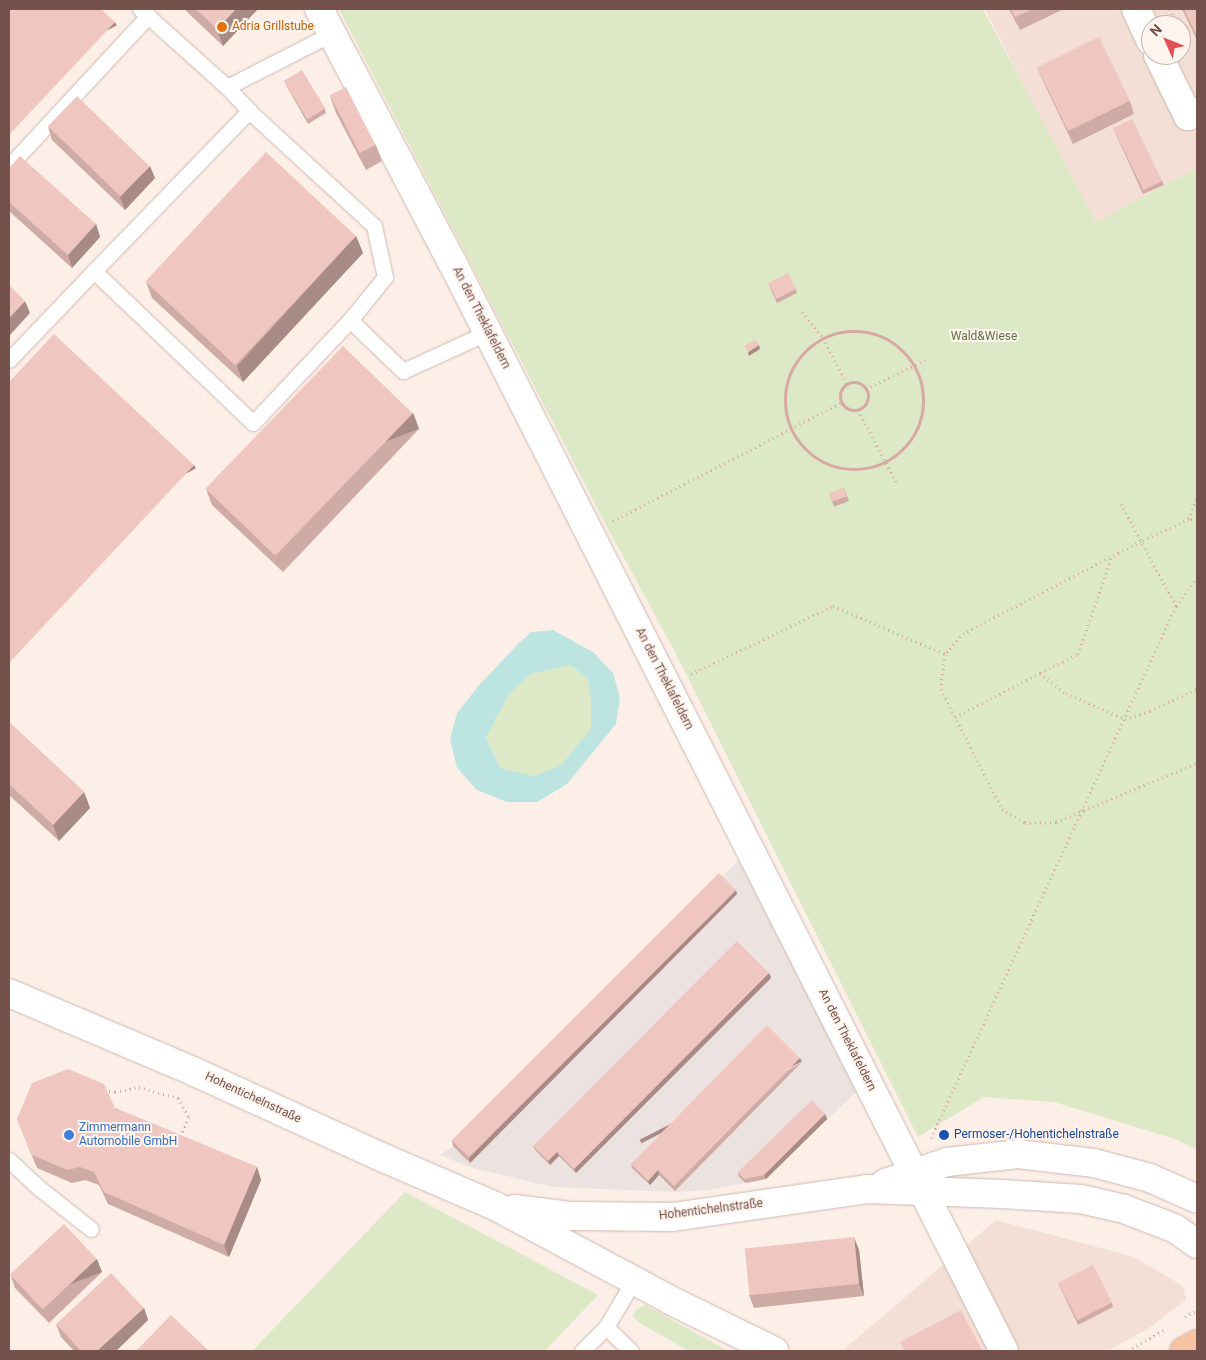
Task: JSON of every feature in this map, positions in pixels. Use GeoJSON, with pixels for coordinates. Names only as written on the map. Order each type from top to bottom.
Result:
{"type":"FeatureCollection","features":[{"type":"Feature","properties":{"kind":"main road","name":"An den Theklafeldern"},"geometry":{"type":"LineString","coordinates":[[319,9],[488,332],[1004,1351]]}},
{"type":"Feature","properties":{"kind":"main road"},"geometry":{"type":"LineString","coordinates":[[1164,65],[1192,114]]}},
{"type":"Feature","properties":{"kind":"main road","name":"Hohentichelnstraße"},"geometry":{"type":"LineString","coordinates":[[9,993],[195,1072],[386,1159],[496,1206],[634,1280],[774,1351]]}},
{"type":"Feature","properties":{"kind":"main road","name":"Hohentichelnstraße"},"geometry":{"type":"LineString","coordinates":[[918,1182],[946,1162],[1018,1154],[1094,1164],[1150,1178],[1197,1199]]}},
{"type":"Feature","properties":{"kind":"main road","name":"Hohentichelnstraße"},"geometry":{"type":"LineString","coordinates":[[496,1206],[571,1216],[673,1217],[918,1182],[1081,1199],[1124,1209],[1174,1228],[1197,1244]]}},
{"type":"Feature","properties":{"kind":"main road"},"geometry":{"type":"LineString","coordinates":[[1184,1351],[1197,1344]]}},
{"type":"Feature","properties":{"kind":"lane"},"geometry":{"type":"LineString","coordinates":[[9,166],[144,12],[227,87],[249,111],[374,226],[385,278],[350,320],[253,423],[94,271]]}},
{"type":"Feature","properties":{"kind":"lane"},"geometry":{"type":"LineString","coordinates":[[227,87],[331,34]]}},
{"type":"Feature","properties":{"kind":"lane"},"geometry":{"type":"LineString","coordinates":[[9,360],[249,111]]}},
{"type":"Feature","properties":{"kind":"lane"},"geometry":{"type":"LineString","coordinates":[[350,320],[403,372],[488,332]]}},
{"type":"Feature","properties":{"kind":"lane"},"geometry":{"type":"LineString","coordinates":[[9,1160],[39,1188],[92,1229]]}},
{"type":"Feature","properties":{"kind":"lane"},"geometry":{"type":"LineString","coordinates":[[582,1351],[606,1327],[634,1280]]}},
{"type":"Feature","properties":{"kind":"lane"},"geometry":{"type":"LineString","coordinates":[[606,1327],[630,1351]]}},
{"type":"Feature","properties":{"kind":"path"},"geometry":{"type":"LineString","coordinates":[[802,312],[823,338],[847,384]]}},
{"type":"Feature","properties":{"kind":"path"},"geometry":{"type":"LineString","coordinates":[[856,329],[880,334],[900,346],[915,365],[922,386],[923,408],[921,416],[916,430],[904,448],[886,462],[864,469],[842,469],[821,462],[803,448],[790,429],[784,406],[786,383],[795,361],[812,344],[823,338],[833,333],[856,329]]}},
{"type":"Feature","properties":{"kind":"path"},"geometry":{"type":"LineString","coordinates":[[866,389],[925,360]]}},
{"type":"Feature","properties":{"kind":"path"},"geometry":{"type":"LineString","coordinates":[[860,383],[866,389],[868,399],[858,410],[849,410],[841,403],[841,390],[847,384],[860,383]]}},
{"type":"Feature","properties":{"kind":"path"},"geometry":{"type":"LineString","coordinates":[[590,532],[841,403]]}},
{"type":"Feature","properties":{"kind":"path"},"geometry":{"type":"LineString","coordinates":[[858,410],[897,484]]}},
{"type":"Feature","properties":{"kind":"path"},"geometry":{"type":"LineString","coordinates":[[1189,519],[1197,497]]}},
{"type":"Feature","properties":{"kind":"path"},"geometry":{"type":"LineString","coordinates":[[1120,502],[1176,606]]}},
{"type":"Feature","properties":{"kind":"path"},"geometry":{"type":"LineString","coordinates":[[1197,519],[1189,519],[1141,541],[964,632],[945,654],[941,689],[1002,809],[1025,823],[1056,822],[1197,763]]}},
{"type":"Feature","properties":{"kind":"path"},"geometry":{"type":"LineString","coordinates":[[955,717],[1078,654],[1112,556]]}},
{"type":"Feature","properties":{"kind":"path"},"geometry":{"type":"LineString","coordinates":[[918,1182],[1176,606],[1197,577]]}},
{"type":"Feature","properties":{"kind":"path"},"geometry":{"type":"LineString","coordinates":[[668,685],[833,606],[945,654]]}},
{"type":"Feature","properties":{"kind":"path"},"geometry":{"type":"LineString","coordinates":[[1040,674],[1066,693],[1125,719],[1150,712],[1197,689]]}},
{"type":"Feature","properties":{"kind":"path"},"geometry":{"type":"LineString","coordinates":[[178,1098],[195,1072]]}},
{"type":"Feature","properties":{"kind":"path"},"geometry":{"type":"LineString","coordinates":[[100,1089],[115,1092],[139,1087],[178,1098],[189,1117],[177,1144]]}},
{"type":"Feature","properties":{"kind":"path"},"geometry":{"type":"LineString","coordinates":[[1182,1319],[1197,1310]]}},
{"type":"Feature","properties":{"kind":"path"},"geometry":{"type":"LineString","coordinates":[[1128,1351],[1174,1324]]}},
{"type":"Feature","properties":{"kind":"shaded area"},"geometry":{"type":"Polygon","coordinates":[[[985,9],[1197,9],[1197,112],[1188,117],[1197,135],[1197,168],[1096,222],[1053,144],[985,9]]]}},
{"type":"Feature","properties":{"kind":"shaded area"},"geometry":{"type":"Polygon","coordinates":[[[739,860],[856,1092],[766,1179],[708,1190],[675,1192],[553,1187],[469,1167],[440,1155],[453,1146],[739,860]]]}},
{"type":"Feature","properties":{"kind":"shaded area"},"geometry":{"type":"Polygon","coordinates":[[[996,1220],[1134,1257],[1183,1286],[1186,1300],[1149,1328],[1107,1351],[842,1351],[996,1220]]]}},
{"type":"Feature","properties":{"kind":"green space","name":"Wald&Wiese"},"geometry":{"type":"Polygon","coordinates":[[[339,9],[983,9],[1096,222],[1197,168],[1197,1150],[1175,1139],[1054,1102],[984,1097],[918,1137],[675,652],[606,525],[339,9]]]}},
{"type":"Feature","properties":{"kind":"green space"},"geometry":{"type":"Polygon","coordinates":[[[570,665],[587,678],[591,697],[592,729],[561,765],[534,776],[500,768],[486,738],[508,696],[531,674],[570,665]]]}},
{"type":"Feature","properties":{"kind":"green space"},"geometry":{"type":"Polygon","coordinates":[[[405,1192],[598,1295],[545,1351],[252,1351],[405,1192]]]}},
{"type":"Feature","properties":{"kind":"green space"},"geometry":{"type":"Polygon","coordinates":[[[645,1305],[728,1351],[689,1351],[638,1322],[633,1316],[636,1310],[645,1305]]]}},
{"type":"Feature","properties":{"kind":"water"},"geometry":{"type":"Polygon","coordinates":[[[553,630],[593,652],[613,673],[620,698],[616,724],[567,784],[537,802],[507,802],[477,790],[457,768],[450,739],[457,713],[480,684],[531,632],[553,630]],[[570,665],[531,674],[508,696],[486,738],[500,768],[534,776],[561,765],[591,729],[591,697],[587,678],[570,665]]]}},
{"type":"Feature","properties":{"kind":"building"},"geometry":{"type":"Polygon","coordinates":[[[9,9],[101,9],[115,22],[9,135],[9,9]]]}},
{"type":"Feature","properties":{"kind":"building"},"geometry":{"type":"Polygon","coordinates":[[[196,9],[236,9],[217,29],[196,9]]]}},
{"type":"Feature","properties":{"kind":"building"},"geometry":{"type":"Polygon","coordinates":[[[1011,9],[1033,9],[1015,17],[1011,9]]]}},
{"type":"Feature","properties":{"kind":"building"},"geometry":{"type":"Polygon","coordinates":[[[1184,9],[1197,9],[1197,36],[1191,24],[1191,15],[1187,15],[1184,9]]]}},
{"type":"Feature","properties":{"kind":"building"},"geometry":{"type":"Polygon","coordinates":[[[1099,37],[1130,101],[1068,131],[1037,67],[1099,37]]]}},
{"type":"Feature","properties":{"kind":"building"},"geometry":{"type":"Polygon","coordinates":[[[302,70],[325,109],[307,119],[284,81],[302,70]]]}},
{"type":"Feature","properties":{"kind":"building"},"geometry":{"type":"Polygon","coordinates":[[[346,87],[376,145],[359,153],[330,95],[346,87]]]}},
{"type":"Feature","properties":{"kind":"building"},"geometry":{"type":"Polygon","coordinates":[[[77,96],[150,166],[120,196],[48,126],[77,96]]]}},
{"type":"Feature","properties":{"kind":"building"},"geometry":{"type":"Polygon","coordinates":[[[1132,119],[1162,181],[1143,190],[1113,128],[1132,119]]]}},
{"type":"Feature","properties":{"kind":"building"},"geometry":{"type":"Polygon","coordinates":[[[266,152],[356,236],[235,365],[145,281],[266,152]]]}},
{"type":"Feature","properties":{"kind":"building"},"geometry":{"type":"Polygon","coordinates":[[[20,156],[96,224],[68,255],[9,202],[9,168],[20,156]]]}},
{"type":"Feature","properties":{"kind":"building"},"geometry":{"type":"Polygon","coordinates":[[[788,273],[796,289],[777,299],[768,283],[788,273]]]}},
{"type":"Feature","properties":{"kind":"building"},"geometry":{"type":"Polygon","coordinates":[[[9,285],[25,301],[9,318],[9,285]]]}},
{"type":"Feature","properties":{"kind":"building"},"geometry":{"type":"Polygon","coordinates":[[[54,334],[194,465],[9,663],[9,382],[54,334]]]}},
{"type":"Feature","properties":{"kind":"building"},"geometry":{"type":"Polygon","coordinates":[[[755,340],[759,345],[748,352],[744,346],[755,340]]]}},
{"type":"Feature","properties":{"kind":"building"},"geometry":{"type":"Polygon","coordinates":[[[343,346],[413,413],[275,556],[205,488],[343,346]]]}},
{"type":"Feature","properties":{"kind":"building"},"geometry":{"type":"Polygon","coordinates":[[[844,488],[847,497],[832,502],[829,493],[844,488]]]}},
{"type":"Feature","properties":{"kind":"building"},"geometry":{"type":"Polygon","coordinates":[[[9,722],[84,792],[53,825],[9,784],[9,722]]]}},
{"type":"Feature","properties":{"kind":"building"},"geometry":{"type":"Polygon","coordinates":[[[719,873],[736,890],[469,1157],[452,1140],[719,873]]]}},
{"type":"Feature","properties":{"kind":"building"},"geometry":{"type":"Polygon","coordinates":[[[737,941],[769,973],[574,1169],[557,1152],[548,1161],[533,1146],[737,941]]]}},
{"type":"Feature","properties":{"kind":"building"},"geometry":{"type":"Polygon","coordinates":[[[767,1025],[800,1058],[674,1186],[658,1170],[648,1181],[631,1164],[767,1025]]]}},
{"type":"Feature","properties":{"kind":"building"},"geometry":{"type":"Polygon","coordinates":[[[68,1069],[104,1084],[115,1108],[257,1167],[224,1245],[104,1192],[94,1172],[80,1167],[67,1170],[32,1155],[17,1119],[32,1083],[68,1069]]]}},
{"type":"Feature","properties":{"kind":"building"},"geometry":{"type":"Polygon","coordinates":[[[812,1100],[825,1114],[764,1175],[744,1179],[738,1172],[812,1100]]]}},
{"type":"Feature","properties":{"kind":"building"},"geometry":{"type":"Polygon","coordinates":[[[64,1224],[97,1259],[43,1310],[10,1274],[64,1224]]]}},
{"type":"Feature","properties":{"kind":"building"},"geometry":{"type":"Polygon","coordinates":[[[854,1237],[859,1284],[750,1295],[745,1248],[854,1237]]]}},
{"type":"Feature","properties":{"kind":"building"},"geometry":{"type":"Polygon","coordinates":[[[1093,1265],[1112,1302],[1077,1320],[1058,1283],[1093,1265]]]}},
{"type":"Feature","properties":{"kind":"building"},"geometry":{"type":"Polygon","coordinates":[[[111,1273],[144,1308],[97,1351],[81,1351],[56,1324],[111,1273]]]}},
{"type":"Feature","properties":{"kind":"building"},"geometry":{"type":"Polygon","coordinates":[[[961,1310],[982,1350],[904,1351],[900,1342],[961,1310]]]}},
{"type":"Feature","properties":{"kind":"building"},"geometry":{"type":"Polygon","coordinates":[[[171,1315],[209,1351],[136,1351],[171,1315]]]}},
{"type":"Feature","properties":{"kind":"place","name":"Adria Grillstube"},"geometry":{"type":"Point","coordinates":[222,27]}},
{"type":"Feature","properties":{"kind":"place","name":"Zimmermann Automobile GmbH"},"geometry":{"type":"Point","coordinates":[69,1135]}},
{"type":"Feature","properties":{"kind":"place","name":"Permoser-/Hohentichelnstraße"},"geometry":{"type":"Point","coordinates":[944,1135]}}]}
